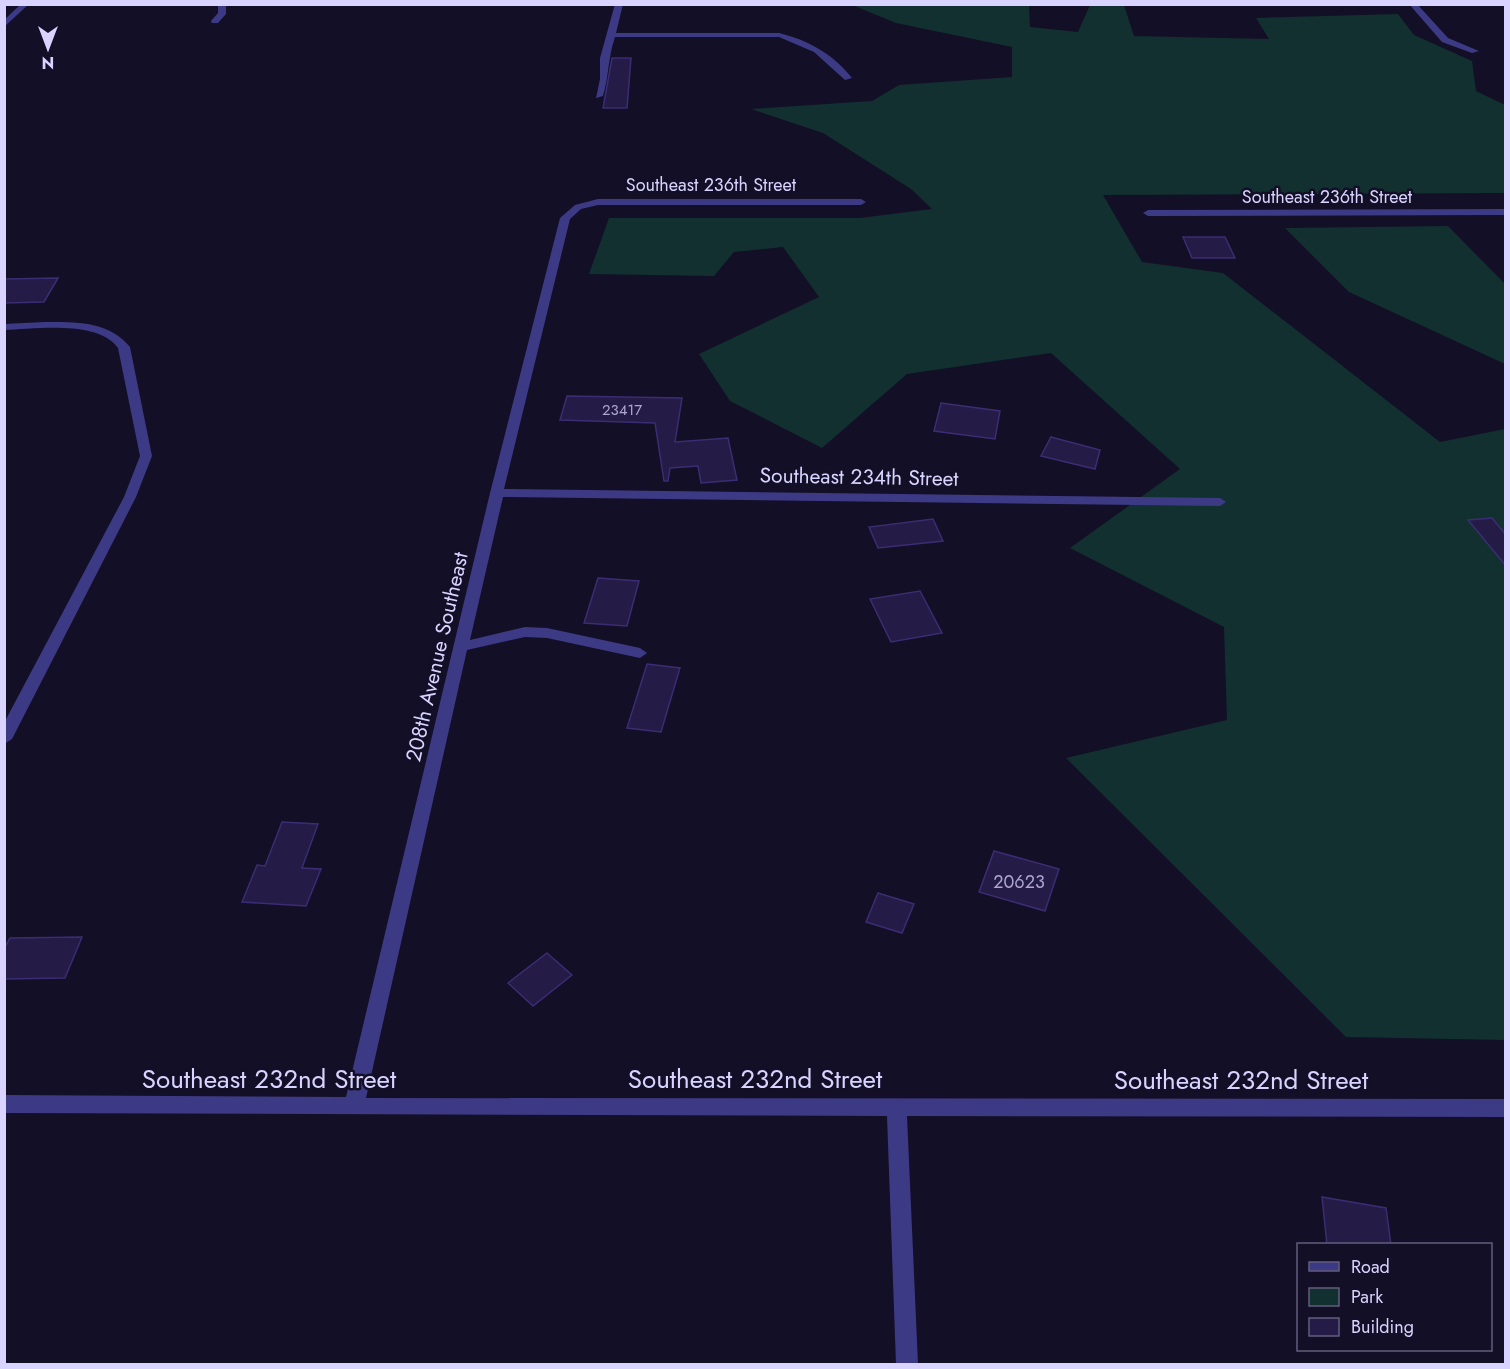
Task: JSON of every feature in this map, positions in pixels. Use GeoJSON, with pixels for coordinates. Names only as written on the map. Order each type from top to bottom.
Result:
{"type":"FeatureCollection","features":[{"type":"Feature","properties":{"kind":"street"},"geometry":{"type":"LineString","coordinates":[[4,25],[26,4]]}},
{"type":"Feature","properties":{"kind":"street"},"geometry":{"type":"LineString","coordinates":[[215,21],[222,14],[222,4]]}},
{"type":"Feature","properties":{"kind":"street"},"geometry":{"type":"LineString","coordinates":[[599,96],[604,79],[604,58],[619,4]]}},
{"type":"Feature","properties":{"kind":"street"},"geometry":{"type":"LineString","coordinates":[[1412,4],[1445,40],[1475,51]]}},
{"type":"Feature","properties":{"kind":"street"},"geometry":{"type":"LineString","coordinates":[[612,35],[779,35],[792,38],[823,52],[848,78]]}},
{"type":"Feature","properties":{"kind":"street","name":"Southeast 236th Street"},"geometry":{"type":"LineString","coordinates":[[565,218],[579,207],[598,202],[861,202]]}},
{"type":"Feature","properties":{"kind":"street","name":"Southeast 236th Street"},"geometry":{"type":"LineString","coordinates":[[1148,213],[1506,212]]}},
{"type":"Feature","properties":{"kind":"street","name":"208th Avenue Southeast"},"geometry":{"type":"LineString","coordinates":[[354,1107],[496,494],[565,218]]}},
{"type":"Feature","properties":{"kind":"street"},"geometry":{"type":"LineString","coordinates":[[4,327],[81,327],[100,330],[114,336],[124,347],[146,456],[130,496],[4,739]]}},
{"type":"Feature","properties":{"kind":"street","name":"Southeast 234th Street"},"geometry":{"type":"LineString","coordinates":[[496,494],[1220,502]]}},
{"type":"Feature","properties":{"kind":"street"},"geometry":{"type":"LineString","coordinates":[[460,647],[525,632],[547,633],[640,653]]}},
{"type":"Feature","properties":{"kind":"street","name":"Southeast 232nd Street"},"geometry":{"type":"LineString","coordinates":[[4,1104],[354,1107],[1506,1108]]}},
{"type":"Feature","properties":{"kind":"street"},"geometry":{"type":"LineString","coordinates":[[897,1106],[907,1365]]}},
{"type":"Feature","properties":{"kind":"green space"},"geometry":{"type":"Polygon","coordinates":[[[852,5],[1029,5],[1030,27],[1078,32],[1090,5],[1124,5],[1134,36],[1269,39],[1256,18],[1398,14],[1414,35],[1472,61],[1476,91],[1505,105],[1505,193],[1103,195],[1142,262],[1223,273],[1440,442],[1505,429],[1505,1040],[1346,1037],[1066,758],[1227,720],[1224,627],[1070,548],[1180,469],[1051,353],[907,374],[822,448],[730,401],[699,354],[819,297],[783,247],[734,252],[714,276],[589,274],[609,218],[860,218],[932,209],[911,189],[823,133],[751,109],[872,101],[899,85],[1012,77],[1012,47],[896,23],[852,5]]]}},
{"type":"Feature","properties":{"kind":"green space"},"geometry":{"type":"Polygon","coordinates":[[[1448,226],[1505,284],[1505,364],[1349,292],[1285,228],[1448,226]]]}},
{"type":"Feature","properties":{"kind":"building"},"geometry":{"type":"Polygon","coordinates":[[[612,58],[631,58],[627,108],[603,108],[612,58]]]}},
{"type":"Feature","properties":{"kind":"building"},"geometry":{"type":"Polygon","coordinates":[[[1183,237],[1225,237],[1235,258],[1192,258],[1183,237]]]}},
{"type":"Feature","properties":{"kind":"building"},"geometry":{"type":"Polygon","coordinates":[[[58,278],[44,302],[4,303],[4,279],[58,278]]]}},
{"type":"Feature","properties":{"kind":"building"},"geometry":{"type":"Polygon","coordinates":[[[567,396],[682,398],[675,442],[728,438],[737,480],[701,483],[698,466],[670,468],[668,481],[664,481],[655,423],[560,420],[567,396]]]}},
{"type":"Feature","properties":{"kind":"building"},"geometry":{"type":"Polygon","coordinates":[[[941,403],[1000,411],[995,439],[934,431],[941,403]]]}},
{"type":"Feature","properties":{"kind":"building"},"geometry":{"type":"Polygon","coordinates":[[[1051,437],[1100,450],[1095,469],[1041,456],[1051,437]]]}},
{"type":"Feature","properties":{"kind":"building"},"geometry":{"type":"Polygon","coordinates":[[[1492,518],[1506,535],[1506,566],[1468,520],[1492,518]]]}},
{"type":"Feature","properties":{"kind":"building"},"geometry":{"type":"Polygon","coordinates":[[[933,519],[943,541],[878,548],[869,527],[933,519]]]}},
{"type":"Feature","properties":{"kind":"building"},"geometry":{"type":"Polygon","coordinates":[[[598,578],[639,581],[627,626],[584,623],[598,578]]]}},
{"type":"Feature","properties":{"kind":"building"},"geometry":{"type":"Polygon","coordinates":[[[920,591],[942,633],[891,642],[870,599],[920,591]]]}},
{"type":"Feature","properties":{"kind":"building"},"geometry":{"type":"Polygon","coordinates":[[[647,664],[680,668],[661,732],[627,728],[647,664]]]}},
{"type":"Feature","properties":{"kind":"building"},"geometry":{"type":"Polygon","coordinates":[[[282,822],[318,824],[302,868],[321,869],[306,906],[242,902],[257,865],[265,866],[282,822]]]}},
{"type":"Feature","properties":{"kind":"building"},"geometry":{"type":"Polygon","coordinates":[[[994,851],[1059,869],[1045,911],[979,892],[994,851]]]}},
{"type":"Feature","properties":{"kind":"building"},"geometry":{"type":"Polygon","coordinates":[[[878,893],[914,904],[902,933],[866,922],[878,893]]]}},
{"type":"Feature","properties":{"kind":"building"},"geometry":{"type":"Polygon","coordinates":[[[82,937],[65,978],[4,979],[4,949],[10,938],[82,937]]]}},
{"type":"Feature","properties":{"kind":"building"},"geometry":{"type":"Polygon","coordinates":[[[547,953],[572,975],[533,1006],[508,983],[547,953]]]}},
{"type":"Feature","properties":{"kind":"building"},"geometry":{"type":"Polygon","coordinates":[[[1322,1197],[1386,1208],[1391,1243],[1327,1243],[1322,1197]]]}}]}
